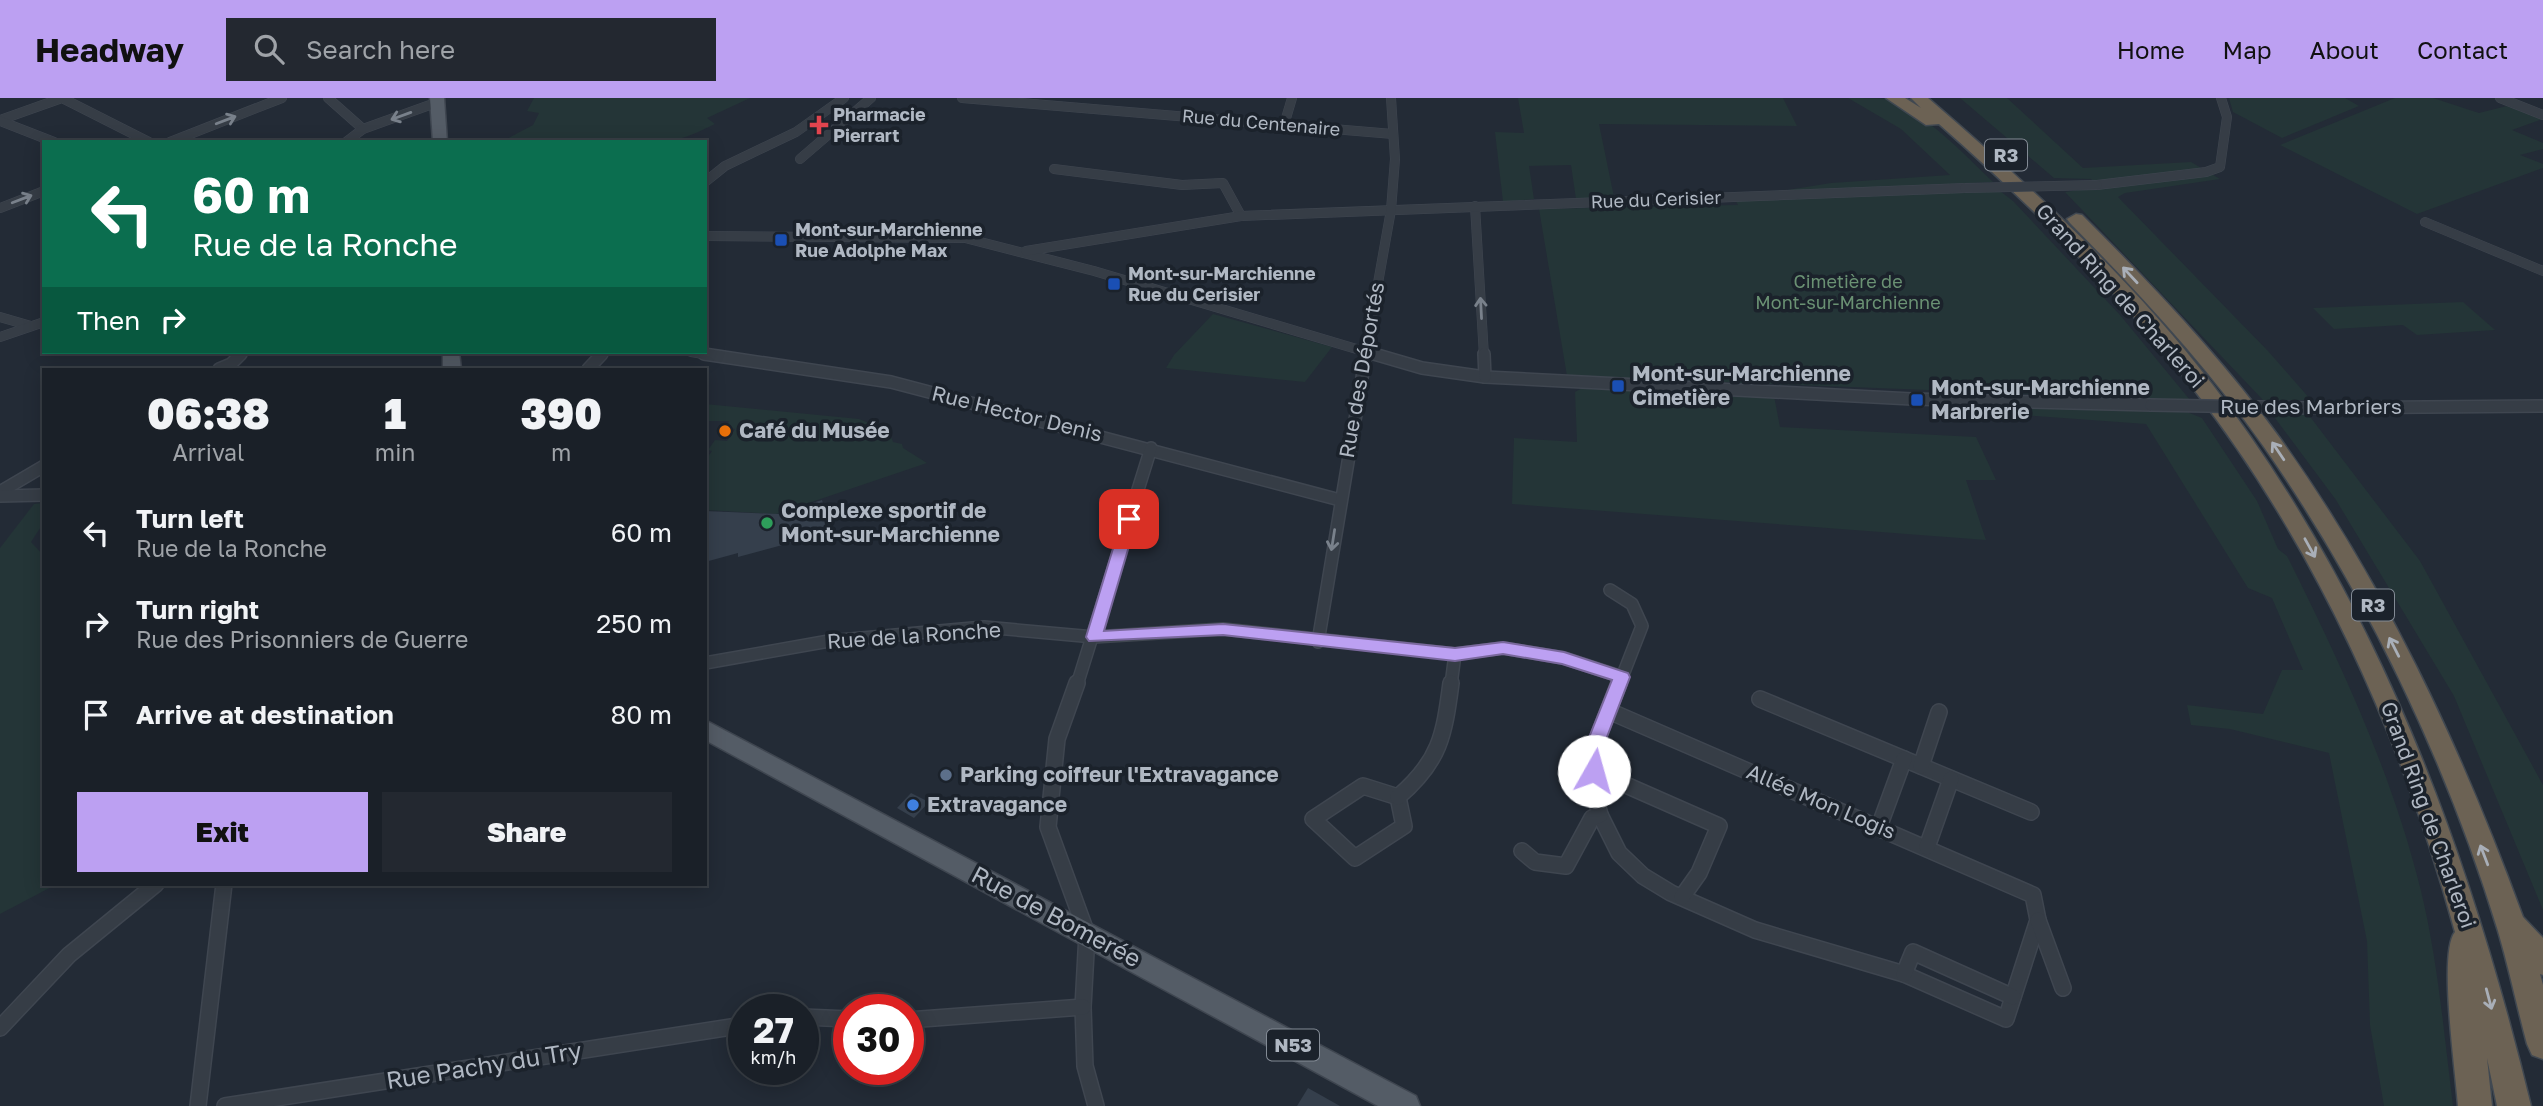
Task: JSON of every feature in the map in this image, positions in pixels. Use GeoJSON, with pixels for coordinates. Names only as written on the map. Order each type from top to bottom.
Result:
{"type":"FeatureCollection","features":[{"type":"Feature","properties":{"kind":"highway"},"geometry":{"type":"LineString","coordinates":[[1894,98],[1942,127]]}},
{"type":"Feature","properties":{"kind":"highway"},"geometry":{"type":"LineString","coordinates":[[1905,98],[1970,150],[1993,162]]}},
{"type":"Feature","properties":{"kind":"highway","name":"Grand Ring de Charleroi"},"geometry":{"type":"LineString","coordinates":[[1919,98],[1993,162],[2058,224],[2152,325],[2205,389],[2290,513],[2336,595],[2382,690],[2425,794],[2465,909],[2514,1106]]}},
{"type":"Feature","properties":{"kind":"highway","name":"Grand Ring de Charleroi"},"geometry":{"type":"LineString","coordinates":[[1940,98],[2014,162],[2118,261],[2176,325],[2271,441],[2321,515],[2370,599],[2419,694],[2509,919],[2543,1044]]}},
{"type":"Feature","properties":{"kind":"highway"},"geometry":{"type":"LineString","coordinates":[[2465,909],[2464,991],[2475,1106]]}},
{"type":"Feature","properties":{"kind":"highway"},"geometry":{"type":"LineString","coordinates":[[2509,919],[2543,961]]}},
{"type":"Feature","properties":{"kind":"main road"},"geometry":{"type":"LineString","coordinates":[[438,100],[440,140]]}},
{"type":"Feature","properties":{"kind":"main road","name":"Rue de Bomerée"},"geometry":{"type":"LineString","coordinates":[[707,730],[1406,1106]]}},
{"type":"Feature","properties":{"kind":"street"},"geometry":{"type":"LineString","coordinates":[[0,121],[62,98],[145,140]]}},
{"type":"Feature","properties":{"kind":"street"},"geometry":{"type":"LineString","coordinates":[[175,140],[282,98]]}},
{"type":"Feature","properties":{"kind":"street"},"geometry":{"type":"LineString","coordinates":[[328,98],[363,129]]}},
{"type":"Feature","properties":{"kind":"street"},"geometry":{"type":"LineString","coordinates":[[707,180],[725,166],[796,132],[844,98]]}},
{"type":"Feature","properties":{"kind":"street"},"geometry":{"type":"LineString","coordinates":[[800,159],[871,98]]}},
{"type":"Feature","properties":{"kind":"street","name":"Rue du Centenaire"},"geometry":{"type":"LineString","coordinates":[[962,98],[1393,134]]}},
{"type":"Feature","properties":{"kind":"street"},"geometry":{"type":"LineString","coordinates":[[1284,125],[1292,98]]}},
{"type":"Feature","properties":{"kind":"street","name":"Rue des Déportés"},"geometry":{"type":"LineString","coordinates":[[1318,642],[1339,500],[1368,353],[1391,210],[1395,159],[1391,98]]}},
{"type":"Feature","properties":{"kind":"street","name":"Rue du Cerisier"},"geometry":{"type":"LineString","coordinates":[[1022,252],[1241,216],[2097,185],[2206,172],[2220,167],[2227,117],[2221,98]]}},
{"type":"Feature","properties":{"kind":"street"},"geometry":{"type":"LineString","coordinates":[[2500,98],[2543,115]]}},
{"type":"Feature","properties":{"kind":"street"},"geometry":{"type":"LineString","coordinates":[[349,140],[363,129],[438,100]]}},
{"type":"Feature","properties":{"kind":"street"},"geometry":{"type":"LineString","coordinates":[[0,121],[49,140]]}},
{"type":"Feature","properties":{"kind":"street"},"geometry":{"type":"LineString","coordinates":[[796,132],[823,138]]}},
{"type":"Feature","properties":{"kind":"street"},"geometry":{"type":"LineString","coordinates":[[1054,169],[1182,185],[1223,183],[1241,216]]}},
{"type":"Feature","properties":{"kind":"street"},"geometry":{"type":"LineString","coordinates":[[0,208],[42,192]]}},
{"type":"Feature","properties":{"kind":"street"},"geometry":{"type":"LineString","coordinates":[[1475,206],[1485,377]]}},
{"type":"Feature","properties":{"kind":"street"},"geometry":{"type":"LineString","coordinates":[[2425,222],[2543,271]]}},
{"type":"Feature","properties":{"kind":"street","name":"Rue des Marbriers"},"geometry":{"type":"LineString","coordinates":[[707,236],[965,238],[1022,252],[1422,368],[1485,377],[1899,398],[2151,405],[2310,408],[2543,406]]}},
{"type":"Feature","properties":{"kind":"street"},"geometry":{"type":"LineString","coordinates":[[0,317],[32,326]]}},
{"type":"Feature","properties":{"kind":"street"},"geometry":{"type":"LineString","coordinates":[[0,337],[42,323]]}},
{"type":"Feature","properties":{"kind":"street"},"geometry":{"type":"LineString","coordinates":[[589,368],[602,354]]}},
{"type":"Feature","properties":{"kind":"street","name":"Rue Hector Denis"},"geometry":{"type":"LineString","coordinates":[[704,354],[891,382],[1339,500]]}},
{"type":"Feature","properties":{"kind":"street"},"geometry":{"type":"LineString","coordinates":[[1096,1106],[1085,1066],[1083,1007],[1087,934],[1048,827],[1057,739],[1094,637],[1151,449]]}},
{"type":"Feature","properties":{"kind":"street"},"geometry":{"type":"LineString","coordinates":[[0,494],[42,467]]}},
{"type":"Feature","properties":{"kind":"street"},"geometry":{"type":"LineString","coordinates":[[0,494],[42,495]]}},
{"type":"Feature","properties":{"kind":"street"},"geometry":{"type":"LineString","coordinates":[[1610,590],[1632,604],[1642,626],[1593,750],[1594,771],[1600,815],[1619,853],[1643,876],[1755,930],[1904,974],[2006,1019],[2038,920]]}},
{"type":"Feature","properties":{"kind":"street","name":"Rue de la Ronche"},"geometry":{"type":"LineString","coordinates":[[707,663],[829,641],[984,627],[1094,637],[1223,629],[1318,642],[1455,654],[1503,648],[1564,658],[1622,677]]}},
{"type":"Feature","properties":{"kind":"street"},"geometry":{"type":"LineString","coordinates":[[1398,797],[1425,772],[1434,757],[1442,729],[1455,654]]}},
{"type":"Feature","properties":{"kind":"street"},"geometry":{"type":"LineString","coordinates":[[1760,699],[2031,812]]}},
{"type":"Feature","properties":{"kind":"street","name":"Allée Mon Logis"},"geometry":{"type":"LineString","coordinates":[[1609,711],[2033,895],[2038,920]]}},
{"type":"Feature","properties":{"kind":"street"},"geometry":{"type":"LineString","coordinates":[[1921,766],[1939,712]]}},
{"type":"Feature","properties":{"kind":"street"},"geometry":{"type":"LineString","coordinates":[[1879,827],[1904,759]]}},
{"type":"Feature","properties":{"kind":"street"},"geometry":{"type":"LineString","coordinates":[[1594,771],[1719,826],[1704,866],[1694,885],[1682,897]]}},
{"type":"Feature","properties":{"kind":"street"},"geometry":{"type":"LineString","coordinates":[[1927,847],[1951,779]]}},
{"type":"Feature","properties":{"kind":"street"},"geometry":{"type":"LineString","coordinates":[[1363,786],[1398,797],[1404,826],[1355,858],[1313,819],[1363,786]]}},
{"type":"Feature","properties":{"kind":"street"},"geometry":{"type":"LineString","coordinates":[[1522,851],[1535,862],[1566,866],[1592,818],[1600,815]]}},
{"type":"Feature","properties":{"kind":"street"},"geometry":{"type":"LineString","coordinates":[[0,1027],[69,955],[154,886]]}},
{"type":"Feature","properties":{"kind":"street"},"geometry":{"type":"LineString","coordinates":[[198,1106],[224,886]]}},
{"type":"Feature","properties":{"kind":"street"},"geometry":{"type":"LineString","coordinates":[[2038,920],[2063,988]]}},
{"type":"Feature","properties":{"kind":"street"},"geometry":{"type":"LineString","coordinates":[[1904,974],[1913,952],[2013,997]]}},
{"type":"Feature","properties":{"kind":"street"},"geometry":{"type":"LineString","coordinates":[[924,1019],[1083,1007]]}},
{"type":"Feature","properties":{"kind":"street","name":"Rue Pachy du Try"},"geometry":{"type":"LineString","coordinates":[[225,1106],[728,1027]]}},
{"type":"Feature","properties":{"kind":"green space"},"geometry":{"type":"Polygon","coordinates":[[[534,98],[750,98],[707,118],[715,124],[677,140],[505,140],[533,125],[539,113],[527,111],[534,98]]]}},
{"type":"Feature","properties":{"kind":"green space"},"geometry":{"type":"Polygon","coordinates":[[[1518,98],[1783,98],[1797,126],[1599,124],[1614,197],[1576,199],[1571,165],[1529,166],[1534,199],[1503,202],[1495,132],[1524,133],[1518,98]]]}},
{"type":"Feature","properties":{"kind":"green space"},"geometry":{"type":"Polygon","coordinates":[[[1848,98],[1886,99],[1916,114],[1943,135],[1993,182],[1775,192],[1831,183],[1950,175],[1901,129],[1848,98]]]}},
{"type":"Feature","properties":{"kind":"green space"},"geometry":{"type":"Polygon","coordinates":[[[1960,98],[2007,98],[2083,168],[2191,162],[2220,179],[2125,193],[2118,197],[2268,351],[2311,400],[2263,400],[2065,192],[2099,187],[2091,179],[2054,178],[1960,98]]]}},
{"type":"Feature","properties":{"kind":"green space"},"geometry":{"type":"Polygon","coordinates":[[[2229,98],[2345,98],[2359,106],[2282,138],[2233,112],[2229,98]]]}},
{"type":"Feature","properties":{"kind":"green space"},"geometry":{"type":"Polygon","coordinates":[[[2395,98],[2433,98],[2479,113],[2507,106],[2543,119],[2512,130],[2543,143],[2543,149],[2520,155],[2543,164],[2543,168],[2417,214],[2280,145],[2395,98]]]}},
{"type":"Feature","properties":{"kind":"green space","name":"Cimetière de Mont-sur-Marchienne"},"geometry":{"type":"Polygon","coordinates":[[[2000,191],[2013,201],[2120,315],[2190,400],[1567,376],[1539,209],[1738,205],[1736,201],[2000,191]]]}},
{"type":"Feature","properties":{"kind":"green space"},"geometry":{"type":"Polygon","coordinates":[[[2463,302],[2495,330],[2417,335],[2403,325],[2334,329],[2313,308],[2463,302]]]}},
{"type":"Feature","properties":{"kind":"green space"},"geometry":{"type":"Polygon","coordinates":[[[1213,314],[1332,347],[1305,382],[1166,368],[1174,355],[1213,314]]]}},
{"type":"Feature","properties":{"kind":"green space"},"geometry":{"type":"Polygon","coordinates":[[[1584,387],[1774,396],[1780,427],[1976,437],[1996,480],[1966,480],[1986,540],[1512,504],[1514,438],[1577,442],[1575,392],[1584,387]]]}},
{"type":"Feature","properties":{"kind":"green space"},"geometry":{"type":"Polygon","coordinates":[[[707,404],[859,419],[889,431],[893,442],[902,444],[903,448],[927,463],[776,514],[707,510],[707,458],[712,451],[708,450],[715,440],[727,441],[735,429],[726,427],[729,421],[707,421],[707,404]]]}},
{"type":"Feature","properties":{"kind":"green space"},"geometry":{"type":"Polygon","coordinates":[[[1974,404],[2187,412],[2202,418],[2257,501],[2278,549],[2287,556],[2327,637],[2380,762],[2409,847],[2427,917],[2453,1106],[2384,1106],[2370,1025],[2367,941],[2329,753],[2230,729],[2191,725],[2187,705],[2263,714],[2282,670],[2303,670],[2272,598],[2248,588],[2146,424],[1980,412],[1974,404]]]}},
{"type":"Feature","properties":{"kind":"green space"},"geometry":{"type":"Polygon","coordinates":[[[2272,414],[2308,414],[2420,561],[2543,785],[2543,910],[2454,696],[2336,500],[2272,414]]]}},
{"type":"Feature","properties":{"kind":"green space"},"geometry":{"type":"Polygon","coordinates":[[[42,503],[42,525],[31,542],[42,554],[42,886],[53,886],[0,914],[0,548],[34,504],[42,503]]]}},
{"type":"Feature","properties":{"kind":"building","name":"Complexe sportif de Mont-sur-Marchienne"},"geometry":{"type":"Polygon","coordinates":[[[822,500],[831,532],[738,557],[738,553],[707,561],[707,511],[778,514],[822,500]]]}},
{"type":"Feature","properties":{"kind":"building","name":"Extravagance"},"geometry":{"type":"Polygon","coordinates":[[[911,793],[929,802],[914,818],[897,808],[911,793]]]}},
{"type":"Feature","properties":{"kind":"building"},"geometry":{"type":"Polygon","coordinates":[[[1308,1088],[1340,1106],[1297,1106],[1308,1088]]]}},
{"type":"Feature","properties":{"kind":"place","name":"Pharmacie Pierrart"},"geometry":{"type":"Point","coordinates":[819,125]}},
{"type":"Feature","properties":{"kind":"place","name":"Mont-sur-Marchienne Rue Adolphe Max"},"geometry":{"type":"Point","coordinates":[781,240]}},
{"type":"Feature","properties":{"kind":"place","name":"Mont-sur-Marchienne Rue du Cerisier"},"geometry":{"type":"Point","coordinates":[1114,284]}},
{"type":"Feature","properties":{"kind":"place","name":"Mont-sur-Marchienne Cimetière"},"geometry":{"type":"Point","coordinates":[1618,386]}},
{"type":"Feature","properties":{"kind":"place","name":"Mont-sur-Marchienne Marbrerie"},"geometry":{"type":"Point","coordinates":[1917,400]}},
{"type":"Feature","properties":{"kind":"place","name":"Café du Musée"},"geometry":{"type":"Point","coordinates":[725,431]}},
{"type":"Feature","properties":{"kind":"place","name":"Complexe sportif de Mont-sur-Marchienne"},"geometry":{"type":"Point","coordinates":[767,523]}},
{"type":"Feature","properties":{"kind":"place","name":"Parking coiffeur l'Extravagance"},"geometry":{"type":"Point","coordinates":[946,775]}},
{"type":"Feature","properties":{"kind":"place","name":"Extravagance"},"geometry":{"type":"Point","coordinates":[913,805]}},
{"type":"Feature","properties":{"kind":"route"},"geometry":{"type":"LineString","coordinates":[[1129,519],[1094,637],[1223,629],[1318,642],[1455,654],[1503,648],[1564,658],[1622,677],[1593,750],[1594,771]]}}]}
